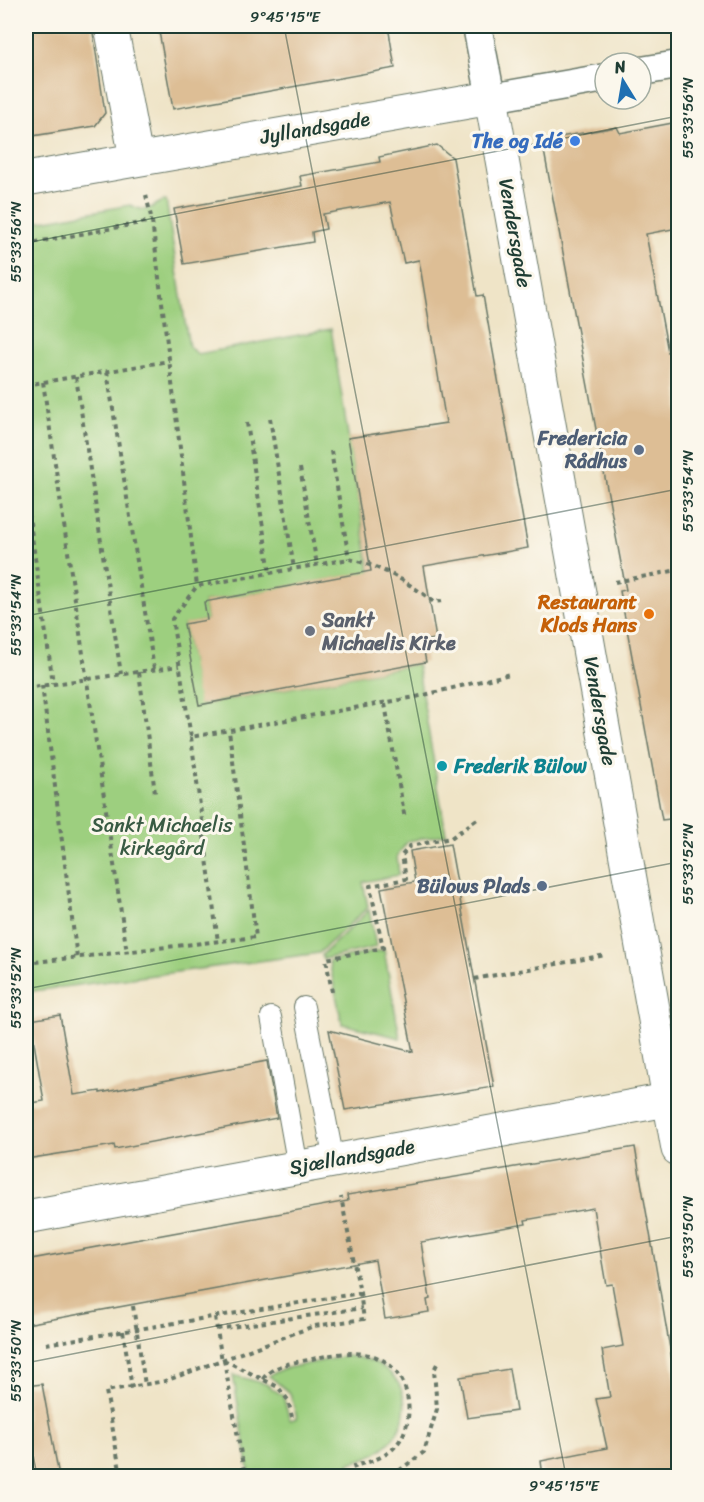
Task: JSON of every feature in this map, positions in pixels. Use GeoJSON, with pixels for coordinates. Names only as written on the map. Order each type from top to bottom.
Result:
{"type":"FeatureCollection","features":[{"type":"Feature","properties":{"kind":"street"},"geometry":{"type":"LineString","coordinates":[[111,26],[136,158]]}},
{"type":"Feature","properties":{"kind":"street","name":"Vendersgade"},"geometry":{"type":"LineString","coordinates":[[477,26],[674,1099],[678,1149]]}},
{"type":"Feature","properties":{"kind":"street"},"geometry":{"type":"LineString","coordinates":[[653,69],[678,65]]}},
{"type":"Feature","properties":{"kind":"street","name":"Jyllandsgade"},"geometry":{"type":"LineString","coordinates":[[26,179],[593,80]]}},
{"type":"Feature","properties":{"kind":"street","name":"Sjællandsgade"},"geometry":{"type":"LineString","coordinates":[[26,1217],[674,1099]]}},
{"type":"Feature","properties":{"kind":"lane"},"geometry":{"type":"LineString","coordinates":[[304,1007],[334,1161]]}},
{"type":"Feature","properties":{"kind":"lane"},"geometry":{"type":"LineString","coordinates":[[271,1017],[298,1167]]}},
{"type":"Feature","properties":{"kind":"path"},"geometry":{"type":"LineString","coordinates":[[136,158],[152,221],[197,586]]}},
{"type":"Feature","properties":{"kind":"path"},"geometry":{"type":"LineString","coordinates":[[26,244],[152,221]]}},
{"type":"Feature","properties":{"kind":"path"},"geometry":{"type":"LineString","coordinates":[[26,385],[169,361]]}},
{"type":"Feature","properties":{"kind":"path"},"geometry":{"type":"LineString","coordinates":[[107,371],[154,669]]}},
{"type":"Feature","properties":{"kind":"path"},"geometry":{"type":"LineString","coordinates":[[76,377],[121,674]]}},
{"type":"Feature","properties":{"kind":"path"},"geometry":{"type":"LineString","coordinates":[[43,382],[127,952]]}},
{"type":"Feature","properties":{"kind":"path"},"geometry":{"type":"LineString","coordinates":[[270,418],[294,569]]}},
{"type":"Feature","properties":{"kind":"path"},"geometry":{"type":"LineString","coordinates":[[247,423],[270,573]]}},
{"type":"Feature","properties":{"kind":"path"},"geometry":{"type":"LineString","coordinates":[[331,452],[349,560]]}},
{"type":"Feature","properties":{"kind":"path"},"geometry":{"type":"LineString","coordinates":[[300,468],[317,565]]}},
{"type":"Feature","properties":{"kind":"path"},"geometry":{"type":"LineString","coordinates":[[26,495],[53,683]]}},
{"type":"Feature","properties":{"kind":"path"},"geometry":{"type":"LineString","coordinates":[[218,942],[191,737],[172,619],[197,586],[349,560],[369,564],[409,583],[434,602],[442,601]]}},
{"type":"Feature","properties":{"kind":"path"},"geometry":{"type":"LineString","coordinates":[[579,589],[678,570]]}},
{"type":"Feature","properties":{"kind":"path"},"geometry":{"type":"LineString","coordinates":[[26,688],[180,666]]}},
{"type":"Feature","properties":{"kind":"path"},"geometry":{"type":"LineString","coordinates":[[139,672],[155,793]]}},
{"type":"Feature","properties":{"kind":"path"},"geometry":{"type":"LineString","coordinates":[[191,737],[385,704],[510,674]]}},
{"type":"Feature","properties":{"kind":"path"},"geometry":{"type":"LineString","coordinates":[[42,685],[77,957]]}},
{"type":"Feature","properties":{"kind":"path"},"geometry":{"type":"LineString","coordinates":[[385,704],[405,819]]}},
{"type":"Feature","properties":{"kind":"path"},"geometry":{"type":"LineString","coordinates":[[26,963],[256,938],[229,730]]}},
{"type":"Feature","properties":{"kind":"path"},"geometry":{"type":"LineString","coordinates":[[26,817],[28,836]]}},
{"type":"Feature","properties":{"kind":"path"},"geometry":{"type":"LineString","coordinates":[[334,1001],[326,959],[383,948],[370,886],[406,879],[402,855],[410,846],[451,838],[480,817]]}},
{"type":"Feature","properties":{"kind":"path"},"geometry":{"type":"LineString","coordinates":[[474,979],[606,955]]}},
{"type":"Feature","properties":{"kind":"path"},"geometry":{"type":"LineString","coordinates":[[121,1476],[106,1391],[165,1381],[314,1326],[364,1319],[334,1161]]}},
{"type":"Feature","properties":{"kind":"path"},"geometry":{"type":"LineString","coordinates":[[46,1344],[360,1293]]}},
{"type":"Feature","properties":{"kind":"path"},"geometry":{"type":"LineString","coordinates":[[133,1306],[145,1385]]}},
{"type":"Feature","properties":{"kind":"path"},"geometry":{"type":"LineString","coordinates":[[217,1329],[362,1308]]}},
{"type":"Feature","properties":{"kind":"path"},"geometry":{"type":"LineString","coordinates":[[215,1317],[245,1476]]}},
{"type":"Feature","properties":{"kind":"path"},"geometry":{"type":"LineString","coordinates":[[123,1332],[132,1388]]}},
{"type":"Feature","properties":{"kind":"path"},"geometry":{"type":"LineString","coordinates":[[262,1379],[269,1370],[284,1365],[354,1352],[376,1357],[395,1372],[408,1399],[409,1416],[405,1431],[398,1445],[387,1454],[375,1461],[354,1466],[357,1476]]}},
{"type":"Feature","properties":{"kind":"path"},"geometry":{"type":"LineString","coordinates":[[223,1360],[270,1381],[285,1395],[292,1417]]}},
{"type":"Feature","properties":{"kind":"path"},"geometry":{"type":"LineString","coordinates":[[392,1476],[424,1452],[438,1409],[434,1370],[437,1364]]}},
{"type":"Feature","properties":{"kind":"green space","name":"Sankt Michaelis kirkegård"},"geometry":{"type":"Polygon","coordinates":[[[166,200],[189,347],[198,354],[331,329],[370,572],[204,602],[207,620],[184,625],[200,705],[417,664],[446,834],[408,841],[397,856],[399,875],[363,882],[368,907],[319,953],[26,992],[26,224],[130,205],[146,209],[166,200]]]}},
{"type":"Feature","properties":{"kind":"green space"},"geometry":{"type":"Polygon","coordinates":[[[369,910],[376,947],[323,959],[322,955],[369,910]]]}},
{"type":"Feature","properties":{"kind":"green space"},"geometry":{"type":"Polygon","coordinates":[[[384,950],[400,1038],[342,1024],[329,961],[384,950]]]}},
{"type":"Feature","properties":{"kind":"green space"},"geometry":{"type":"Polygon","coordinates":[[[347,1356],[372,1361],[390,1373],[401,1388],[405,1405],[402,1423],[391,1440],[374,1454],[349,1463],[352,1476],[250,1476],[233,1375],[266,1384],[283,1396],[290,1420],[297,1418],[290,1393],[269,1376],[282,1369],[347,1356]]]}},
{"type":"Feature","properties":{"kind":"building"},"geometry":{"type":"Polygon","coordinates":[[[26,26],[92,26],[105,113],[95,126],[26,137],[26,26]]]}},
{"type":"Feature","properties":{"kind":"building"},"geometry":{"type":"Polygon","coordinates":[[[158,26],[388,26],[395,68],[173,109],[158,26]]]}},
{"type":"Feature","properties":{"kind":"building"},"geometry":{"type":"Polygon","coordinates":[[[678,122],[678,228],[646,234],[668,352],[678,350],[678,818],[662,820],[620,591],[626,590],[542,140],[617,127],[620,133],[678,122]]]}},
{"type":"Feature","properties":{"kind":"building"},"geometry":{"type":"Polygon","coordinates":[[[437,145],[453,158],[477,296],[483,295],[528,548],[424,566],[436,639],[422,641],[426,662],[199,705],[184,624],[207,620],[204,602],[371,571],[348,438],[446,423],[419,260],[404,263],[390,202],[323,214],[326,229],[312,232],[313,242],[184,264],[174,209],[302,186],[300,176],[380,162],[379,157],[437,145]]]}},
{"type":"Feature","properties":{"kind":"building"},"geometry":{"type":"Polygon","coordinates":[[[450,844],[494,1087],[345,1110],[329,1030],[413,1052],[381,888],[415,882],[410,851],[450,844]]]}},
{"type":"Feature","properties":{"kind":"building"},"geometry":{"type":"Polygon","coordinates":[[[60,1015],[74,1095],[100,1091],[100,1093],[267,1061],[277,1118],[115,1149],[114,1145],[26,1159],[26,1104],[44,1101],[30,1020],[60,1015]]]}},
{"type":"Feature","properties":{"kind":"building"},"geometry":{"type":"Polygon","coordinates":[[[635,1147],[678,1395],[678,1476],[543,1476],[541,1461],[607,1448],[596,1399],[610,1397],[602,1350],[623,1346],[612,1284],[606,1285],[593,1208],[525,1220],[526,1224],[421,1242],[430,1299],[427,1300],[429,1312],[385,1319],[375,1260],[26,1324],[26,1260],[348,1201],[347,1195],[635,1147]]]}},
{"type":"Feature","properties":{"kind":"building"},"geometry":{"type":"Polygon","coordinates":[[[509,1369],[516,1411],[467,1418],[460,1377],[509,1369]]]}},
{"type":"Feature","properties":{"kind":"building"},"geometry":{"type":"Polygon","coordinates":[[[42,1384],[59,1476],[26,1476],[26,1386],[42,1384]]]}},
{"type":"Feature","properties":{"kind":"place","name":"The og Idé"},"geometry":{"type":"Point","coordinates":[575,141]}},
{"type":"Feature","properties":{"kind":"place","name":"Fredericia Rådhus"},"geometry":{"type":"Point","coordinates":[639,450]}},
{"type":"Feature","properties":{"kind":"place","name":"Restaurant Klods Hans"},"geometry":{"type":"Point","coordinates":[649,614]}},
{"type":"Feature","properties":{"kind":"place","name":"Sankt Michaelis Kirke"},"geometry":{"type":"Point","coordinates":[310,631]}},
{"type":"Feature","properties":{"kind":"place","name":"Frederik Bülow"},"geometry":{"type":"Point","coordinates":[442,766]}},
{"type":"Feature","properties":{"kind":"place","name":"Bülows Plads"},"geometry":{"type":"Point","coordinates":[542,886]}}]}
